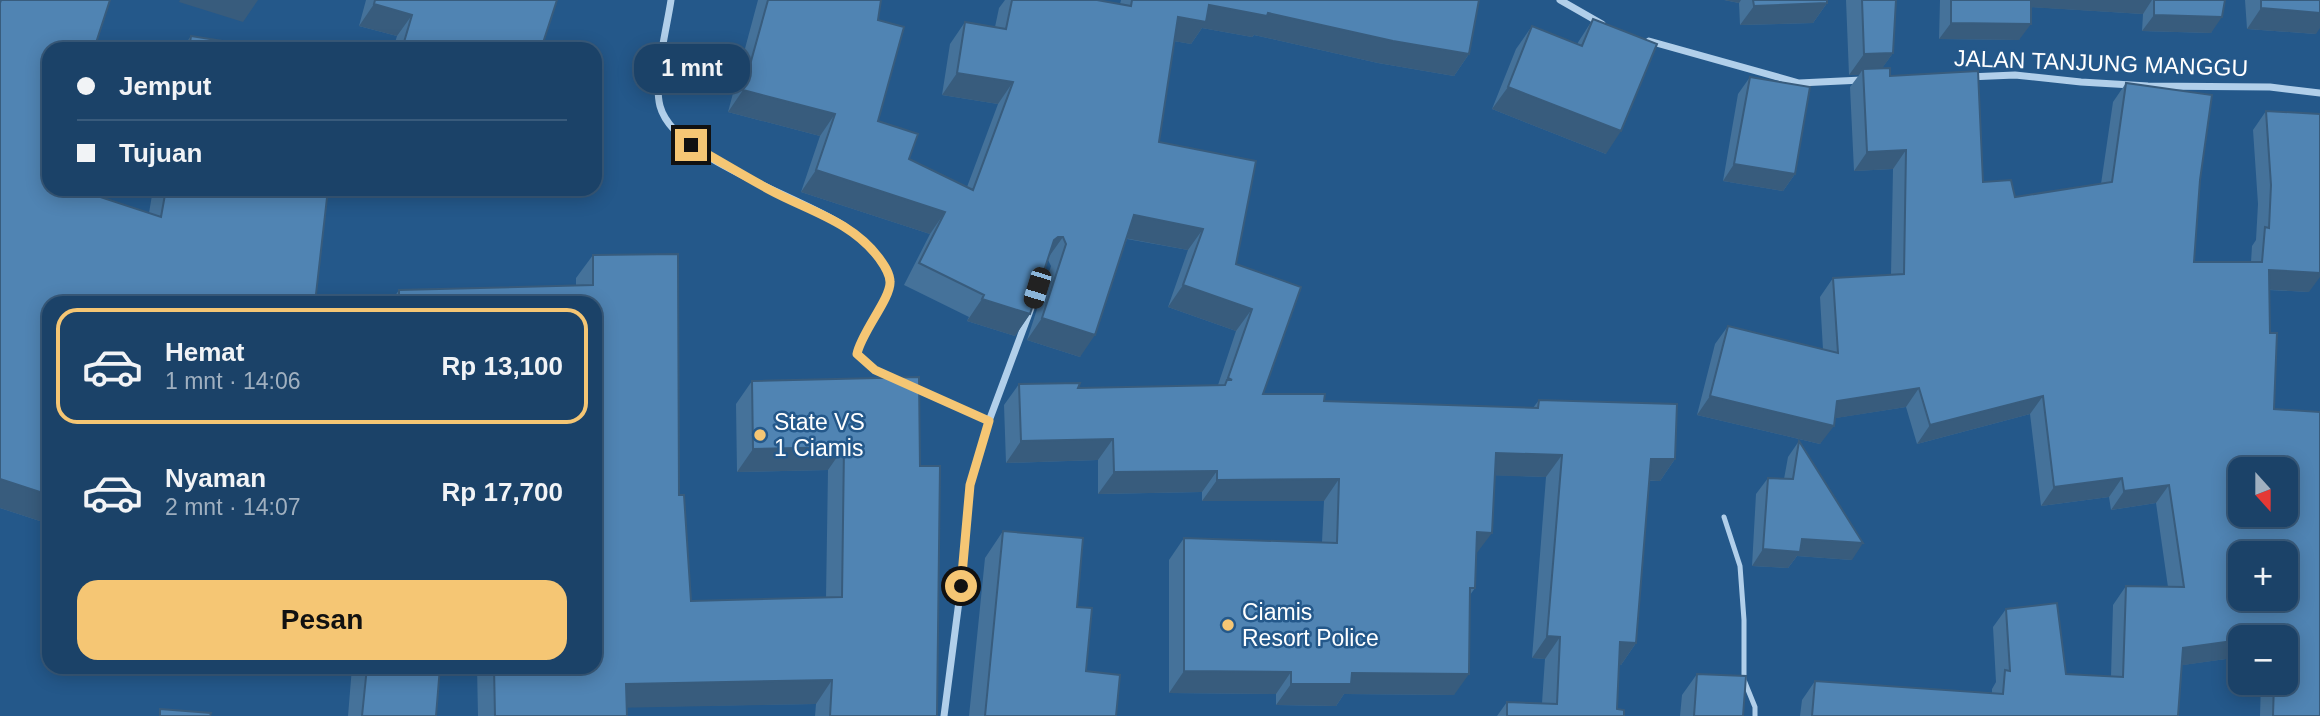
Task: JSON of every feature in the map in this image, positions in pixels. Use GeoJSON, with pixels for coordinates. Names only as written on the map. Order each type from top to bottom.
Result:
{"type":"FeatureCollection","features":[{"type":"Feature","properties":{"kind":"street"},"geometry":{"type":"LineString","coordinates":[[671,0],[658,86],[660,107],[675,132],[691,145],[745,176],[823,214],[859,237],[886,268],[891,281],[888,292],[860,342],[857,354],[860,359],[875,370],[989,421]]}},
{"type":"Feature","properties":{"kind":"street"},"geometry":{"type":"LineString","coordinates":[[1560,0],[1615,32]]}},
{"type":"Feature","properties":{"kind":"street"},"geometry":{"type":"LineString","coordinates":[[1641,39],[1799,83],[1871,80]]}},
{"type":"Feature","properties":{"kind":"street","name":"JALAN TANJUNG MANGGU"},"geometry":{"type":"LineString","coordinates":[[1962,77],[2015,75],[2148,86],[2270,87],[2320,93]]}},
{"type":"Feature","properties":{"kind":"street"},"geometry":{"type":"LineString","coordinates":[[944,716],[961,586],[970,485],[989,421],[1034,300]]}},
{"type":"Feature","properties":{"kind":"lane"},"geometry":{"type":"LineString","coordinates":[[1724,517],[1740,566],[1744,620],[1744,680],[1755,707],[1755,716]]}},
{"type":"Feature","properties":{"kind":"building"},"geometry":{"type":"Polygon","coordinates":[[[1,0],[110,0],[96,42],[42,42],[42,196],[97,196],[161,217],[165,196],[327,196],[316,296],[42,296],[42,493],[0,479],[1,0]]]}},
{"type":"Feature","properties":{"kind":"building"},"geometry":{"type":"Polygon","coordinates":[[[375,0],[557,0],[543,42],[404,42],[412,15],[374,4],[375,0]]]}},
{"type":"Feature","properties":{"kind":"building"},"geometry":{"type":"Polygon","coordinates":[[[768,0],[881,0],[878,20],[904,27],[878,121],[918,134],[909,159],[973,190],[1013,82],[957,73],[965,22],[1006,29],[1012,0],[1097,0],[1131,6],[1132,0],[1479,0],[1469,54],[1393,41],[1268,13],[1267,16],[1209,5],[1206,22],[1178,17],[1159,142],[1256,161],[1236,264],[1301,287],[1263,394],[1325,394],[1324,401],[1538,408],[1539,400],[1677,404],[1675,459],[1651,459],[1636,643],[1620,642],[1617,709],[1624,710],[1624,716],[1507,716],[1507,702],[1557,704],[1560,637],[1547,636],[1562,455],[1496,453],[1492,533],[1477,532],[1475,588],[1470,588],[1469,674],[1352,673],[1351,684],[1291,684],[1291,672],[1184,671],[1184,538],[1337,543],[1339,479],[1217,480],[1217,471],[1114,472],[1113,439],[1021,441],[1019,384],[1080,383],[1078,388],[1225,385],[1227,380],[1232,380],[1228,378],[1252,309],[1183,285],[1203,229],[1134,215],[1095,335],[1042,318],[1066,244],[1063,237],[1054,240],[1030,314],[982,299],[984,295],[919,263],[945,212],[816,170],[835,114],[743,90],[768,0]]]}},
{"type":"Feature","properties":{"kind":"building"},"geometry":{"type":"Polygon","coordinates":[[[1753,0],[1827,0],[1827,3],[1754,6],[1753,0]]]}},
{"type":"Feature","properties":{"kind":"building"},"geometry":{"type":"Polygon","coordinates":[[[1862,0],[1896,0],[1893,53],[1864,54],[1862,0]]]}},
{"type":"Feature","properties":{"kind":"building"},"geometry":{"type":"Polygon","coordinates":[[[1951,0],[2031,0],[2031,24],[1951,23],[1951,0]]]}},
{"type":"Feature","properties":{"kind":"building"},"geometry":{"type":"Polygon","coordinates":[[[2154,0],[2225,0],[2222,17],[2154,15],[2154,0]]]}},
{"type":"Feature","properties":{"kind":"building"},"geometry":{"type":"Polygon","coordinates":[[[2261,0],[2320,0],[2320,13],[2261,8],[2261,0]]]}},
{"type":"Feature","properties":{"kind":"building"},"geometry":{"type":"Polygon","coordinates":[[[1593,19],[1657,44],[1621,131],[1508,87],[1532,26],[1582,46],[1593,19]]]}},
{"type":"Feature","properties":{"kind":"building"},"geometry":{"type":"Polygon","coordinates":[[[191,36],[229,42],[190,42],[191,36]]]}},
{"type":"Feature","properties":{"kind":"building"},"geometry":{"type":"Polygon","coordinates":[[[1890,68],[1890,76],[1978,71],[1983,182],[2011,180],[2015,197],[2112,182],[2126,83],[2212,95],[2200,180],[2194,262],[2262,262],[2265,227],[2269,228],[2271,185],[2266,111],[2320,114],[2320,273],[2269,270],[2270,333],[2277,333],[2274,409],[2320,412],[2320,716],[2273,716],[2274,695],[2298,695],[2298,625],[2228,625],[2228,642],[2183,648],[2178,716],[1812,716],[1815,681],[2003,694],[2005,670],[2010,671],[2006,609],[2057,603],[2066,674],[2123,677],[2126,586],[2184,587],[2169,485],[2124,491],[2122,478],[2054,487],[2043,396],[1930,425],[1919,388],[1837,401],[1834,426],[1710,396],[1728,326],[1838,353],[1833,278],[1904,274],[1906,150],[1867,152],[1863,69],[1890,68]]]}},
{"type":"Feature","properties":{"kind":"building"},"geometry":{"type":"Polygon","coordinates":[[[1750,77],[1810,87],[1795,174],[1734,164],[1750,77]]]}},
{"type":"Feature","properties":{"kind":"building"},"geometry":{"type":"Polygon","coordinates":[[[678,254],[679,495],[684,495],[691,601],[842,597],[844,447],[753,449],[752,381],[919,377],[920,466],[940,466],[937,716],[830,716],[832,680],[626,684],[627,716],[495,716],[494,674],[602,674],[602,296],[399,296],[399,290],[593,285],[593,255],[678,254]]]}},
{"type":"Feature","properties":{"kind":"building"},"geometry":{"type":"Polygon","coordinates":[[[1799,441],[1863,543],[1802,539],[1800,552],[1763,549],[1768,478],[1793,479],[1799,441]]]}},
{"type":"Feature","properties":{"kind":"building"},"geometry":{"type":"Polygon","coordinates":[[[1003,531],[1083,538],[1077,607],[1092,608],[1086,671],[1120,675],[1116,716],[985,716],[1003,531]]]}},
{"type":"Feature","properties":{"kind":"building"},"geometry":{"type":"Polygon","coordinates":[[[366,674],[439,674],[436,716],[362,716],[366,674]]]}},
{"type":"Feature","properties":{"kind":"building"},"geometry":{"type":"Polygon","coordinates":[[[1697,674],[1746,676],[1743,716],[1694,716],[1697,674]]]}},
{"type":"Feature","properties":{"kind":"building"},"geometry":{"type":"Polygon","coordinates":[[[160,709],[211,713],[210,716],[160,716],[160,709]]]}},
{"type":"Feature","properties":{"kind":"place","name":"State VS 1 Ciamis"},"geometry":{"type":"Point","coordinates":[760,435]}},
{"type":"Feature","properties":{"kind":"place","name":"Ciamis Resort Police"},"geometry":{"type":"Point","coordinates":[1228,625]}},
{"type":"Feature","properties":{"kind":"route"},"geometry":{"type":"LineString","coordinates":[[691,145],[774,192],[843,225],[859,237],[886,268],[891,281],[888,292],[860,342],[857,354],[860,359],[875,370],[989,421],[970,485],[961,586]]}}]}
